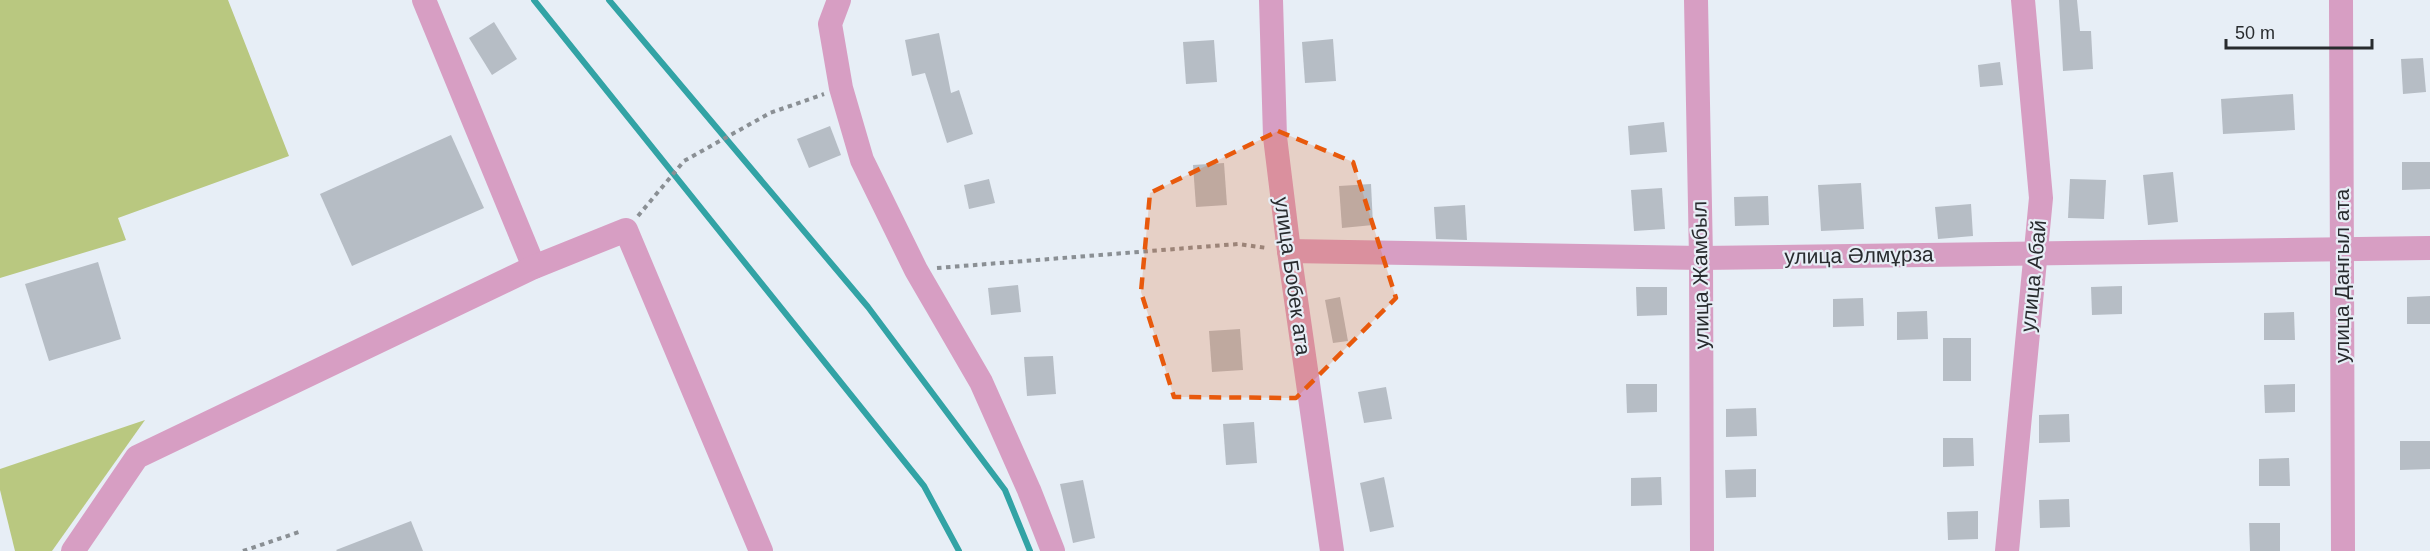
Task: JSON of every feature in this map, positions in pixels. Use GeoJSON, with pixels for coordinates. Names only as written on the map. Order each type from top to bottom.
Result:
{"type":"FeatureCollection","features":[{"type":"Feature","properties":{"kind":"street"},"geometry":{"type":"LineString","coordinates":[[424,0],[534,267]]}},
{"type":"Feature","properties":{"kind":"street"},"geometry":{"type":"LineString","coordinates":[[839,0],[830,24],[841,88],[862,160],[916,270],[981,382],[1029,490],[1053,551]]}},
{"type":"Feature","properties":{"kind":"street","name":"улица Бобек ата"},"geometry":{"type":"LineString","coordinates":[[1271,0],[1275,137],[1332,551]]}},
{"type":"Feature","properties":{"kind":"street","name":"улица Жамбыл"},"geometry":{"type":"LineString","coordinates":[[1696,0],[1701,258],[1702,551]]}},
{"type":"Feature","properties":{"kind":"street","name":"улица Абай"},"geometry":{"type":"LineString","coordinates":[[2007,551],[2041,198],[2023,0]]}},
{"type":"Feature","properties":{"kind":"street","name":"улица Дангыл ата"},"geometry":{"type":"LineString","coordinates":[[2342,0],[2343,551]]}},
{"type":"Feature","properties":{"kind":"street"},"geometry":{"type":"LineString","coordinates":[[73,551],[137,457],[534,267],[627,230],[761,551]]}},
{"type":"Feature","properties":{"kind":"street","name":"улица Әлмұрза"},"geometry":{"type":"LineString","coordinates":[[1289,251],[1701,258],[2430,248]]}},
{"type":"Feature","properties":{"kind":"path"},"geometry":{"type":"LineString","coordinates":[[627,230],[684,161],[770,113],[841,88]]}},
{"type":"Feature","properties":{"kind":"path"},"geometry":{"type":"LineString","coordinates":[[916,270],[1238,244],[1289,251]]}},
{"type":"Feature","properties":{"kind":"path"},"geometry":{"type":"LineString","coordinates":[[243,551],[302,531]]}},
{"type":"Feature","properties":{"kind":"highlighted area"},"geometry":{"type":"Polygon","coordinates":[[[1278,131],[1353,162],[1396,298],[1296,398],[1174,397],[1141,292],[1150,193],[1278,131]]]}},
{"type":"Feature","properties":{"kind":"green space"},"geometry":{"type":"Polygon","coordinates":[[[0,0],[228,0],[289,156],[118,218],[126,240],[0,278],[0,0]]]}},
{"type":"Feature","properties":{"kind":"green space"},"geometry":{"type":"Polygon","coordinates":[[[145,420],[52,551],[15,551],[0,490],[0,469],[145,420]]]}},
{"type":"Feature","properties":{"kind":"building"},"geometry":{"type":"Polygon","coordinates":[[[2059,0],[2077,0],[2080,31],[2091,31],[2093,69],[2063,71],[2059,0]]]}},
{"type":"Feature","properties":{"kind":"building"},"geometry":{"type":"Polygon","coordinates":[[[494,22],[517,59],[492,75],[469,38],[494,22]]]}},
{"type":"Feature","properties":{"kind":"building"},"geometry":{"type":"Polygon","coordinates":[[[939,33],[951,93],[959,90],[973,134],[947,143],[925,73],[912,76],[905,40],[939,33]]]}},
{"type":"Feature","properties":{"kind":"building"},"geometry":{"type":"Polygon","coordinates":[[[1333,39],[1336,81],[1305,83],[1302,42],[1333,39]]]}},
{"type":"Feature","properties":{"kind":"building"},"geometry":{"type":"Polygon","coordinates":[[[1214,40],[1217,82],[1186,84],[1183,42],[1214,40]]]}},
{"type":"Feature","properties":{"kind":"building"},"geometry":{"type":"Polygon","coordinates":[[[2423,58],[2426,92],[2403,94],[2401,59],[2423,58]]]}},
{"type":"Feature","properties":{"kind":"building"},"geometry":{"type":"Polygon","coordinates":[[[2000,62],[2003,85],[1980,87],[1978,65],[2000,62]]]}},
{"type":"Feature","properties":{"kind":"building"},"geometry":{"type":"Polygon","coordinates":[[[2293,94],[2295,130],[2223,134],[2221,99],[2293,94]]]}},
{"type":"Feature","properties":{"kind":"building"},"geometry":{"type":"Polygon","coordinates":[[[1664,122],[1667,152],[1630,155],[1628,126],[1664,122]]]}},
{"type":"Feature","properties":{"kind":"building"},"geometry":{"type":"Polygon","coordinates":[[[830,126],[841,155],[809,168],[797,139],[830,126]]]}},
{"type":"Feature","properties":{"kind":"building"},"geometry":{"type":"Polygon","coordinates":[[[451,135],[484,208],[352,266],[320,194],[451,135]]]}},
{"type":"Feature","properties":{"kind":"building"},"geometry":{"type":"Polygon","coordinates":[[[2402,162],[2430,162],[2430,189],[2402,190],[2402,162]]]}},
{"type":"Feature","properties":{"kind":"building"},"geometry":{"type":"Polygon","coordinates":[[[1224,163],[1227,205],[1196,207],[1193,165],[1224,163]]]}},
{"type":"Feature","properties":{"kind":"building"},"geometry":{"type":"Polygon","coordinates":[[[2173,172],[2178,222],[2148,225],[2143,175],[2173,172]]]}},
{"type":"Feature","properties":{"kind":"building"},"geometry":{"type":"Polygon","coordinates":[[[989,179],[995,203],[969,209],[964,185],[989,179]]]}},
{"type":"Feature","properties":{"kind":"building"},"geometry":{"type":"Polygon","coordinates":[[[2070,179],[2106,180],[2104,219],[2068,218],[2070,179]]]}},
{"type":"Feature","properties":{"kind":"building"},"geometry":{"type":"Polygon","coordinates":[[[1861,183],[1864,229],[1821,231],[1818,185],[1861,183]]]}},
{"type":"Feature","properties":{"kind":"building"},"geometry":{"type":"Polygon","coordinates":[[[1371,184],[1373,225],[1342,228],[1339,186],[1371,184]]]}},
{"type":"Feature","properties":{"kind":"building"},"geometry":{"type":"Polygon","coordinates":[[[1662,188],[1665,229],[1634,231],[1631,190],[1662,188]]]}},
{"type":"Feature","properties":{"kind":"building"},"geometry":{"type":"Polygon","coordinates":[[[1768,196],[1769,225],[1735,226],[1734,197],[1768,196]]]}},
{"type":"Feature","properties":{"kind":"building"},"geometry":{"type":"Polygon","coordinates":[[[1971,204],[1973,236],[1938,239],[1935,207],[1971,204]]]}},
{"type":"Feature","properties":{"kind":"building"},"geometry":{"type":"Polygon","coordinates":[[[1465,205],[1467,240],[1436,239],[1434,207],[1465,205]]]}},
{"type":"Feature","properties":{"kind":"building"},"geometry":{"type":"Polygon","coordinates":[[[98,262],[121,339],[49,361],[25,284],[98,262]]]}},
{"type":"Feature","properties":{"kind":"building"},"geometry":{"type":"Polygon","coordinates":[[[1018,285],[1021,312],[991,315],[988,288],[1018,285]]]}},
{"type":"Feature","properties":{"kind":"building"},"geometry":{"type":"Polygon","coordinates":[[[2122,286],[2122,314],[2092,315],[2091,287],[2122,286]]]}},
{"type":"Feature","properties":{"kind":"building"},"geometry":{"type":"Polygon","coordinates":[[[1636,287],[1667,287],[1667,315],[1637,316],[1636,287]]]}},
{"type":"Feature","properties":{"kind":"building"},"geometry":{"type":"Polygon","coordinates":[[[2430,296],[2430,324],[2407,324],[2407,297],[2430,296]]]}},
{"type":"Feature","properties":{"kind":"building"},"geometry":{"type":"Polygon","coordinates":[[[1340,297],[1348,341],[1333,343],[1325,300],[1340,297]]]}},
{"type":"Feature","properties":{"kind":"building"},"geometry":{"type":"Polygon","coordinates":[[[1863,298],[1864,326],[1833,327],[1833,299],[1863,298]]]}},
{"type":"Feature","properties":{"kind":"building"},"geometry":{"type":"Polygon","coordinates":[[[1927,311],[1928,339],[1897,340],[1897,312],[1927,311]]]}},
{"type":"Feature","properties":{"kind":"building"},"geometry":{"type":"Polygon","coordinates":[[[2294,312],[2295,340],[2264,340],[2264,313],[2294,312]]]}},
{"type":"Feature","properties":{"kind":"building"},"geometry":{"type":"Polygon","coordinates":[[[1240,329],[1243,370],[1212,372],[1209,331],[1240,329]]]}},
{"type":"Feature","properties":{"kind":"building"},"geometry":{"type":"Polygon","coordinates":[[[1943,338],[1971,338],[1971,381],[1943,381],[1943,338]]]}},
{"type":"Feature","properties":{"kind":"building"},"geometry":{"type":"Polygon","coordinates":[[[1053,356],[1056,394],[1027,396],[1024,357],[1053,356]]]}},
{"type":"Feature","properties":{"kind":"building"},"geometry":{"type":"Polygon","coordinates":[[[1626,384],[1657,384],[1657,412],[1627,413],[1626,384]]]}},
{"type":"Feature","properties":{"kind":"building"},"geometry":{"type":"Polygon","coordinates":[[[2295,384],[2295,412],[2265,413],[2264,385],[2295,384]]]}},
{"type":"Feature","properties":{"kind":"building"},"geometry":{"type":"Polygon","coordinates":[[[1386,387],[1392,419],[1364,423],[1358,392],[1386,387]]]}},
{"type":"Feature","properties":{"kind":"building"},"geometry":{"type":"Polygon","coordinates":[[[1756,408],[1757,436],[1726,437],[1726,409],[1756,408]]]}},
{"type":"Feature","properties":{"kind":"building"},"geometry":{"type":"Polygon","coordinates":[[[2069,414],[2070,442],[2039,443],[2039,415],[2069,414]]]}},
{"type":"Feature","properties":{"kind":"building"},"geometry":{"type":"Polygon","coordinates":[[[1254,422],[1257,463],[1226,465],[1223,424],[1254,422]]]}},
{"type":"Feature","properties":{"kind":"building"},"geometry":{"type":"Polygon","coordinates":[[[1943,438],[1973,438],[1974,466],[1943,467],[1943,438]]]}},
{"type":"Feature","properties":{"kind":"building"},"geometry":{"type":"Polygon","coordinates":[[[2400,441],[2430,441],[2430,469],[2400,470],[2400,441]]]}},
{"type":"Feature","properties":{"kind":"building"},"geometry":{"type":"Polygon","coordinates":[[[2289,458],[2290,486],[2259,486],[2259,459],[2289,458]]]}},
{"type":"Feature","properties":{"kind":"building"},"geometry":{"type":"Polygon","coordinates":[[[1756,469],[1756,497],[1726,498],[1725,470],[1756,469]]]}},
{"type":"Feature","properties":{"kind":"building"},"geometry":{"type":"Polygon","coordinates":[[[1384,477],[1394,527],[1370,532],[1360,483],[1384,477]]]}},
{"type":"Feature","properties":{"kind":"building"},"geometry":{"type":"Polygon","coordinates":[[[1661,477],[1662,505],[1631,506],[1631,478],[1661,477]]]}},
{"type":"Feature","properties":{"kind":"building"},"geometry":{"type":"Polygon","coordinates":[[[1083,480],[1095,538],[1073,543],[1060,484],[1083,480]]]}},
{"type":"Feature","properties":{"kind":"building"},"geometry":{"type":"Polygon","coordinates":[[[2069,499],[2070,527],[2040,528],[2039,500],[2069,499]]]}},
{"type":"Feature","properties":{"kind":"building"},"geometry":{"type":"Polygon","coordinates":[[[1978,511],[1978,539],[1948,540],[1947,512],[1978,511]]]}},
{"type":"Feature","properties":{"kind":"building"},"geometry":{"type":"Polygon","coordinates":[[[411,521],[423,551],[336,550],[411,521]]]}},
{"type":"Feature","properties":{"kind":"building"},"geometry":{"type":"Polygon","coordinates":[[[2249,523],[2280,523],[2280,551],[2250,551],[2249,523]]]}},
{"type":"Feature","properties":{"kind":"waterway"},"geometry":{"type":"LineString","coordinates":[[534,0],[924,486],[959,551]]}},
{"type":"Feature","properties":{"kind":"waterway"},"geometry":{"type":"LineString","coordinates":[[609,0],[868,307],[1005,490],[1030,551]]}}]}
